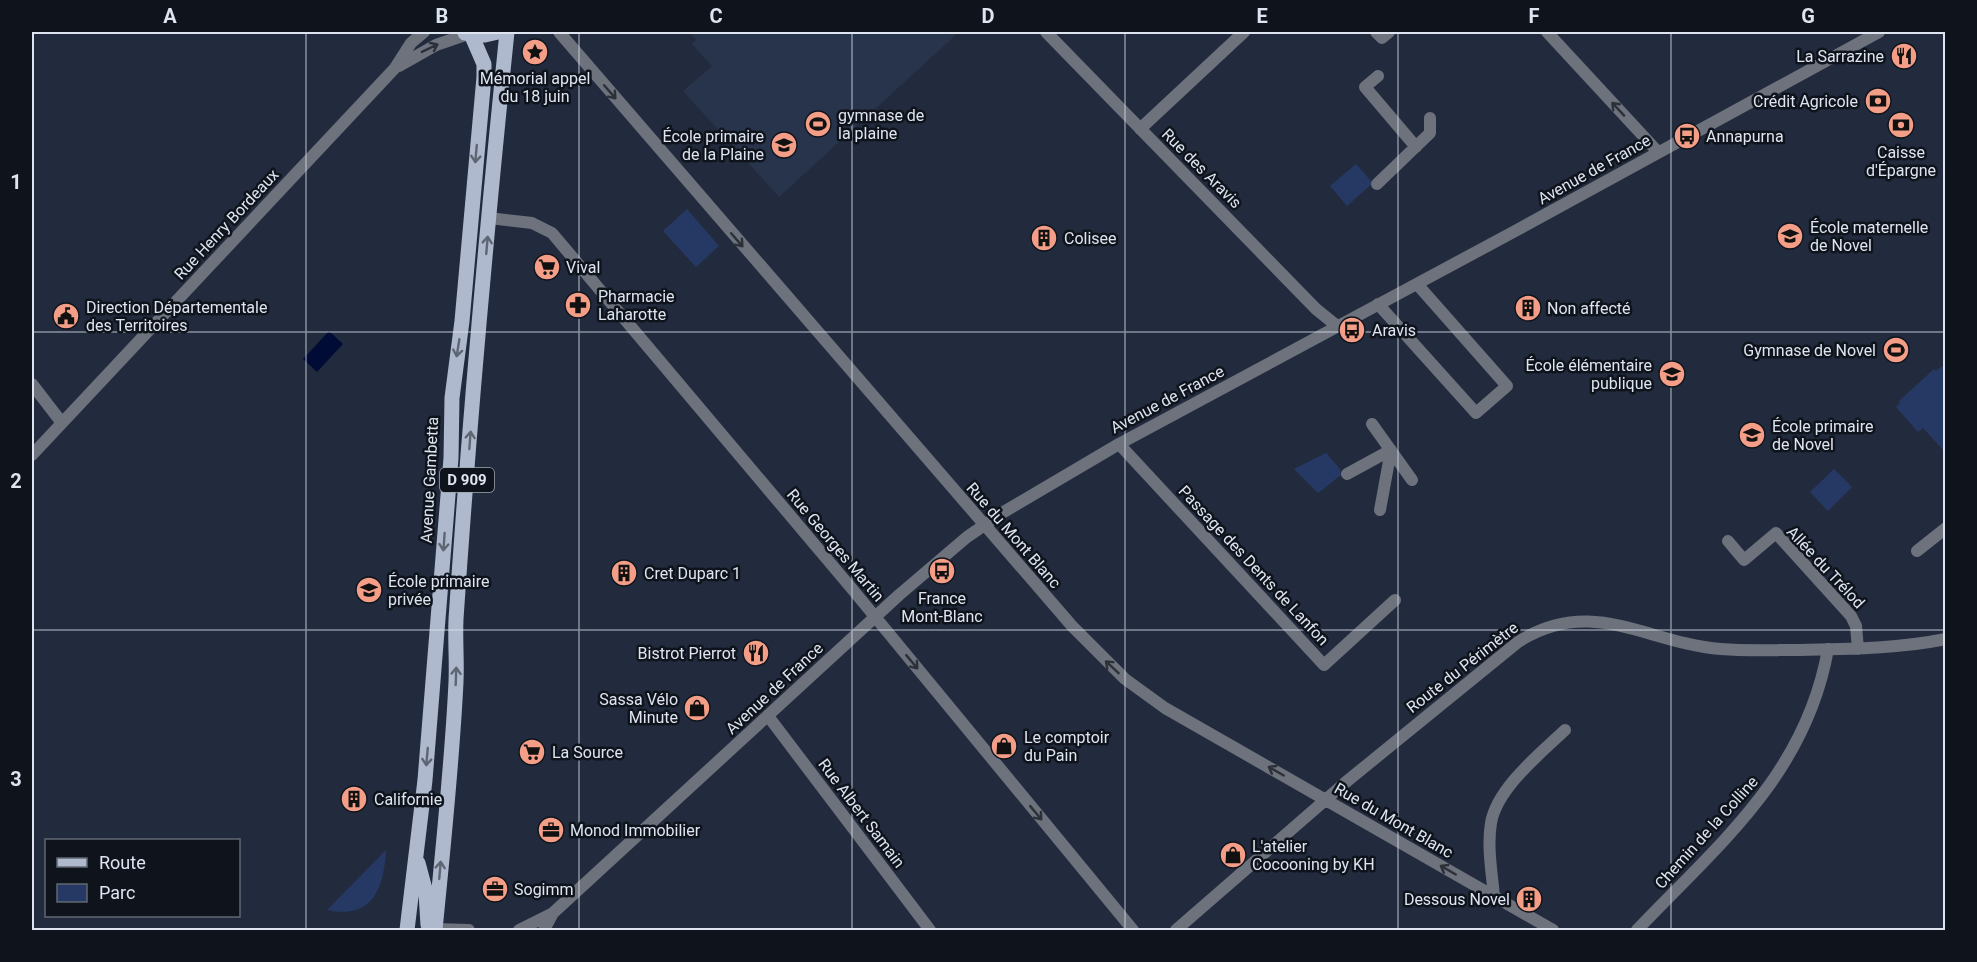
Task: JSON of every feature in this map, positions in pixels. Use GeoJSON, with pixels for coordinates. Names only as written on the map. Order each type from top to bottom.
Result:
{"type":"FeatureCollection","features":[{"type":"Feature","properties":{"kind":"main road"},"geometry":{"type":"LineString","coordinates":[[467,33],[498,32]]}},
{"type":"Feature","properties":{"kind":"main road","name":"D 909"},"geometry":{"type":"LineString","coordinates":[[433,930],[456,683],[456,618],[489,218],[507,32]]}},
{"type":"Feature","properties":{"kind":"main road","name":"Avenue Gambetta"},"geometry":{"type":"LineString","coordinates":[[407,930],[435,660],[451,458],[453,381],[462,321],[484,76],[484,64],[467,33]]}},
{"type":"Feature","properties":{"kind":"main road"},"geometry":{"type":"LineString","coordinates":[[416,858],[433,930]]}},
{"type":"Feature","properties":{"kind":"street","name":"Rue Henry Bordeaux"},"geometry":{"type":"LineString","coordinates":[[32,455],[395,68],[411,43],[424,32]]}},
{"type":"Feature","properties":{"kind":"street","name":"Rue du Mont Blanc"},"geometry":{"type":"LineString","coordinates":[[559,32],[983,525],[1085,640],[1125,679],[1165,708],[1553,930]]}},
{"type":"Feature","properties":{"kind":"street","name":"Rue des Aravis"},"geometry":{"type":"LineString","coordinates":[[1046,32],[1316,309],[1337,326]]}},
{"type":"Feature","properties":{"kind":"street"},"geometry":{"type":"LineString","coordinates":[[1140,129],[1244,32]]}},
{"type":"Feature","properties":{"kind":"street"},"geometry":{"type":"LineString","coordinates":[[1376,32],[1382,38],[1389,32]]}},
{"type":"Feature","properties":{"kind":"street"},"geometry":{"type":"LineString","coordinates":[[1547,32],[1658,152]]}},
{"type":"Feature","properties":{"kind":"street","name":"Avenue de France"},"geometry":{"type":"LineString","coordinates":[[519,930],[553,913],[875,617],[983,525],[1049,483],[1119,444],[1879,32]]}},
{"type":"Feature","properties":{"kind":"street","name":"Rue Henry Bordeaux"},"geometry":{"type":"LineString","coordinates":[[395,68],[436,45],[467,33]]}},
{"type":"Feature","properties":{"kind":"street"},"geometry":{"type":"LineString","coordinates":[[1378,76],[1365,87],[1416,147]]}},
{"type":"Feature","properties":{"kind":"street"},"geometry":{"type":"LineString","coordinates":[[1377,184],[1430,133],[1430,117]]}},
{"type":"Feature","properties":{"kind":"street","name":"Rue Georges Martin"},"geometry":{"type":"LineString","coordinates":[[489,218],[531,223],[552,233],[875,617],[1134,930]]}},
{"type":"Feature","properties":{"kind":"street"},"geometry":{"type":"LineString","coordinates":[[1378,304],[1476,413],[1507,386],[1417,284]]}},
{"type":"Feature","properties":{"kind":"street"},"geometry":{"type":"LineString","coordinates":[[32,384],[62,423]]}},
{"type":"Feature","properties":{"kind":"street"},"geometry":{"type":"LineString","coordinates":[[1372,424],[1412,480]]}},
{"type":"Feature","properties":{"kind":"street","name":"Passage des Dents de Lanfon"},"geometry":{"type":"LineString","coordinates":[[1119,444],[1324,665],[1395,600]]}},
{"type":"Feature","properties":{"kind":"street"},"geometry":{"type":"LineString","coordinates":[[1347,474],[1390,450]]}},
{"type":"Feature","properties":{"kind":"street"},"geometry":{"type":"LineString","coordinates":[[1380,510],[1390,450]]}},
{"type":"Feature","properties":{"kind":"street"},"geometry":{"type":"LineString","coordinates":[[1917,551],[1946,528]]}},
{"type":"Feature","properties":{"kind":"street","name":"Allée du Trélod"},"geometry":{"type":"LineString","coordinates":[[1728,541],[1744,560],[1776,533],[1851,616],[1856,626],[1858,649]]}},
{"type":"Feature","properties":{"kind":"street","name":"Route du Périmètre"},"geometry":{"type":"LineString","coordinates":[[1176,930],[1327,801],[1346,782],[1518,642],[1558,623],[1584,620],[1604,621],[1681,643],[1723,650],[1858,649],[1946,639]]}},
{"type":"Feature","properties":{"kind":"street","name":"Chemin de la Colline"},"geometry":{"type":"LineString","coordinates":[[1637,930],[1724,841],[1777,778],[1792,752],[1806,718],[1828,650]]}},
{"type":"Feature","properties":{"kind":"street","name":"Rue Albert Samain"},"geometry":{"type":"LineString","coordinates":[[768,716],[930,930]]}},
{"type":"Feature","properties":{"kind":"street"},"geometry":{"type":"LineString","coordinates":[[1494,897],[1490,832],[1496,806],[1530,764],[1565,730]]}},
{"type":"Feature","properties":{"kind":"street","name":"Avenue de France"},"geometry":{"type":"LineString","coordinates":[[544,930],[553,913]]}},
{"type":"Feature","properties":{"kind":"street"},"geometry":{"type":"LineString","coordinates":[[433,930],[469,930]]}},
{"type":"Feature","properties":{"kind":"shaded area","name":"École primaire de la Plaine"},"geometry":{"type":"Polygon","coordinates":[[[689,32],[959,32],[779,197],[683,91],[712,66],[692,44],[696,40],[689,32]]]}},
{"type":"Feature","properties":{"kind":"shaded area"},"geometry":{"type":"Polygon","coordinates":[[[329,331],[343,344],[317,372],[303,359],[329,331]]]}},
{"type":"Feature","properties":{"kind":"green space"},"geometry":{"type":"Polygon","coordinates":[[[1356,164],[1373,183],[1347,206],[1330,186],[1356,164]]]}},
{"type":"Feature","properties":{"kind":"green space"},"geometry":{"type":"Polygon","coordinates":[[[687,209],[719,246],[696,267],[663,231],[687,209]]]}},
{"type":"Feature","properties":{"kind":"green space"},"geometry":{"type":"Polygon","coordinates":[[[1942,366],[1946,370],[1945,452],[1923,428],[1918,432],[1896,407],[1899,401],[1934,369],[1936,371],[1942,366]]]}},
{"type":"Feature","properties":{"kind":"green space"},"geometry":{"type":"Polygon","coordinates":[[[1326,453],[1340,469],[1341,475],[1318,493],[1294,469],[1326,453]]]}},
{"type":"Feature","properties":{"kind":"green space"},"geometry":{"type":"Polygon","coordinates":[[[1834,469],[1852,487],[1828,511],[1810,492],[1834,469]]]}},
{"type":"Feature","properties":{"kind":"green space"},"geometry":{"type":"Polygon","coordinates":[[[386,850],[382,877],[373,898],[365,906],[355,910],[342,912],[327,910],[386,850]]]}},
{"type":"Feature","properties":{"kind":"place","name":"Mémorial appel du 18 juin"},"geometry":{"type":"Point","coordinates":[535,52]}},
{"type":"Feature","properties":{"kind":"place","name":"La Sarrazine"},"geometry":{"type":"Point","coordinates":[1904,56]}},
{"type":"Feature","properties":{"kind":"place","name":"Crédit Agricole"},"geometry":{"type":"Point","coordinates":[1878,101]}},
{"type":"Feature","properties":{"kind":"place","name":"gymnase de la plaine"},"geometry":{"type":"Point","coordinates":[818,124]}},
{"type":"Feature","properties":{"kind":"place","name":"Caisse d'Épargne"},"geometry":{"type":"Point","coordinates":[1901,125]}},
{"type":"Feature","properties":{"kind":"place","name":"Annapurna"},"geometry":{"type":"Point","coordinates":[1687,136]}},
{"type":"Feature","properties":{"kind":"place","name":"École primaire de la Plaine"},"geometry":{"type":"Point","coordinates":[784,145]}},
{"type":"Feature","properties":{"kind":"place","name":"École maternelle de Novel"},"geometry":{"type":"Point","coordinates":[1790,236]}},
{"type":"Feature","properties":{"kind":"place","name":"Colisee"},"geometry":{"type":"Point","coordinates":[1044,238]}},
{"type":"Feature","properties":{"kind":"place","name":"Vival"},"geometry":{"type":"Point","coordinates":[547,267]}},
{"type":"Feature","properties":{"kind":"place","name":"Pharmacie Laharotte"},"geometry":{"type":"Point","coordinates":[578,305]}},
{"type":"Feature","properties":{"kind":"place","name":"Non affecté"},"geometry":{"type":"Point","coordinates":[1528,308]}},
{"type":"Feature","properties":{"kind":"place","name":"Direction Départementale des Territoires"},"geometry":{"type":"Point","coordinates":[66,316]}},
{"type":"Feature","properties":{"kind":"place","name":"Aravis"},"geometry":{"type":"Point","coordinates":[1352,330]}},
{"type":"Feature","properties":{"kind":"place","name":"Gymnase de Novel"},"geometry":{"type":"Point","coordinates":[1896,350]}},
{"type":"Feature","properties":{"kind":"place","name":"École élémentaire publique"},"geometry":{"type":"Point","coordinates":[1672,374]}},
{"type":"Feature","properties":{"kind":"place","name":"École primaire de Novel"},"geometry":{"type":"Point","coordinates":[1752,435]}},
{"type":"Feature","properties":{"kind":"place","name":"France Mont-Blanc"},"geometry":{"type":"Point","coordinates":[942,571]}},
{"type":"Feature","properties":{"kind":"place","name":"Cret Duparc 1"},"geometry":{"type":"Point","coordinates":[624,573]}},
{"type":"Feature","properties":{"kind":"place","name":"École primaire privée"},"geometry":{"type":"Point","coordinates":[369,590]}},
{"type":"Feature","properties":{"kind":"place","name":"Bistrot Pierrot"},"geometry":{"type":"Point","coordinates":[756,653]}},
{"type":"Feature","properties":{"kind":"place","name":"Sassa Vélo Minute"},"geometry":{"type":"Point","coordinates":[697,708]}},
{"type":"Feature","properties":{"kind":"place","name":"Le comptoir du Pain"},"geometry":{"type":"Point","coordinates":[1004,746]}},
{"type":"Feature","properties":{"kind":"place","name":"La Source"},"geometry":{"type":"Point","coordinates":[532,752]}},
{"type":"Feature","properties":{"kind":"place","name":"Californie"},"geometry":{"type":"Point","coordinates":[354,799]}},
{"type":"Feature","properties":{"kind":"place","name":"Monod Immobilier"},"geometry":{"type":"Point","coordinates":[551,830]}},
{"type":"Feature","properties":{"kind":"place","name":"L'atelier Cocooning by KH"},"geometry":{"type":"Point","coordinates":[1233,855]}},
{"type":"Feature","properties":{"kind":"place","name":"Sogimm"},"geometry":{"type":"Point","coordinates":[495,889]}},
{"type":"Feature","properties":{"kind":"place","name":"Dessous Novel"},"geometry":{"type":"Point","coordinates":[1529,899]}}]}
